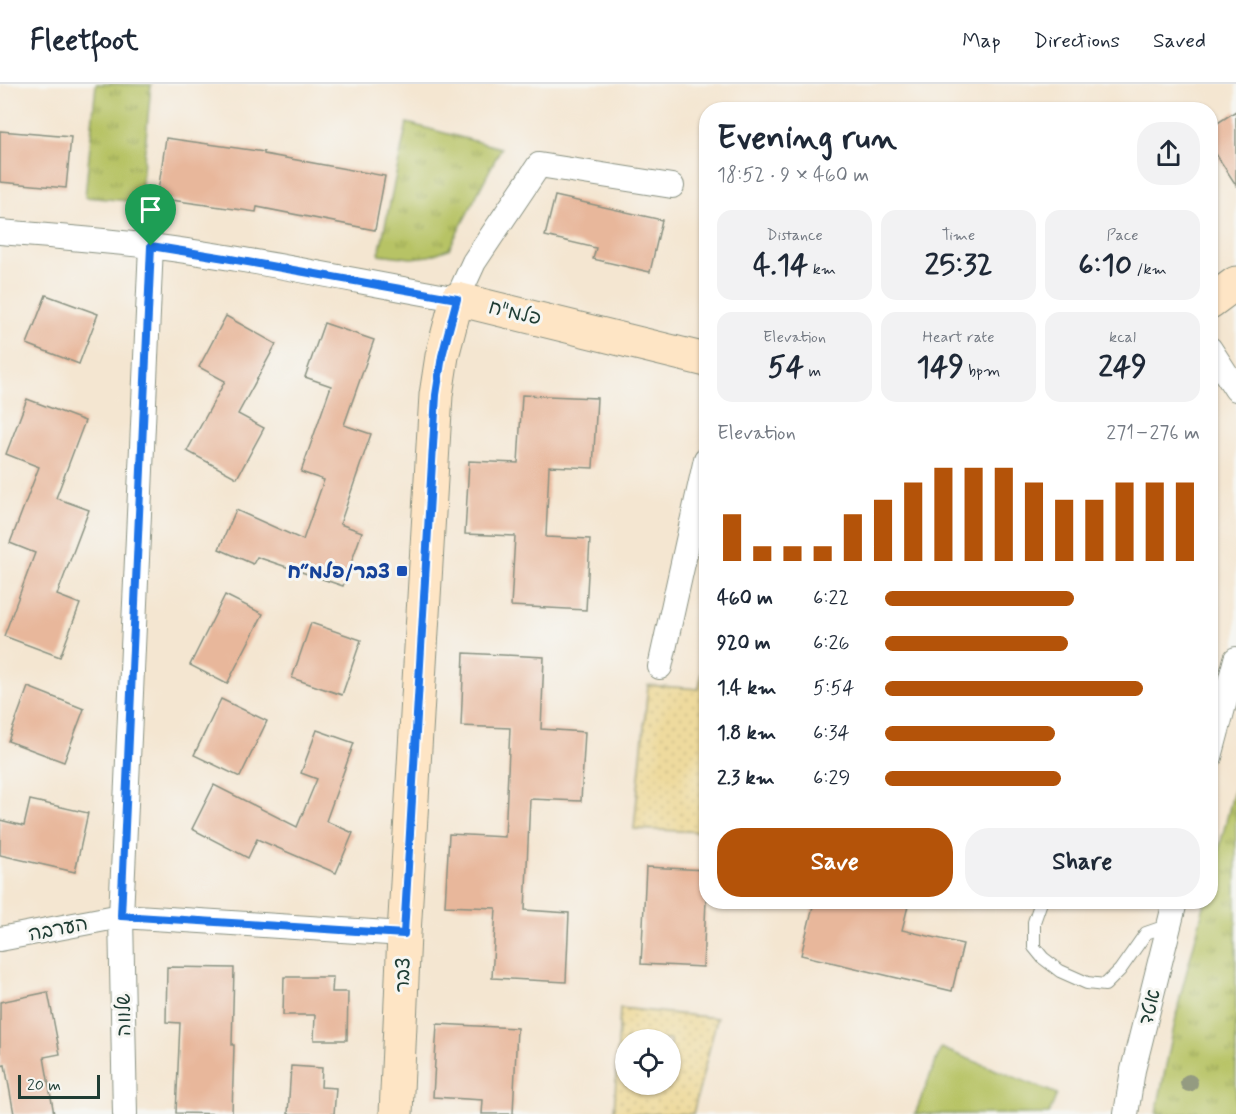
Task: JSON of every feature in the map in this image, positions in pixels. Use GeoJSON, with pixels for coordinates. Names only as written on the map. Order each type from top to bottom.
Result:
{"type":"FeatureCollection","features":[{"type":"Feature","properties":{"kind":"street"},"geometry":{"type":"LineString","coordinates":[[457,299],[474,261],[539,165],[672,186]]}},
{"type":"Feature","properties":{"kind":"street","name":"פלמ\"ח"},"geometry":{"type":"LineString","coordinates":[[0,232],[151,246],[457,299],[699,358]]}},
{"type":"Feature","properties":{"kind":"street","name":"שלווה"},"geometry":{"type":"LineString","coordinates":[[125,1114],[121,916],[151,246]]}},
{"type":"Feature","properties":{"kind":"street"},"geometry":{"type":"LineString","coordinates":[[1218,296],[1236,283]]}},
{"type":"Feature","properties":{"kind":"street","name":"צבר"},"geometry":{"type":"LineString","coordinates":[[396,1114],[404,934],[436,395],[442,356],[457,299]]}},
{"type":"Feature","properties":{"kind":"street"},"geometry":{"type":"LineString","coordinates":[[1218,361],[1236,389]]}},
{"type":"Feature","properties":{"kind":"street"},"geometry":{"type":"LineString","coordinates":[[660,667],[699,491]]}},
{"type":"Feature","properties":{"kind":"street"},"geometry":{"type":"LineString","coordinates":[[1218,720],[1236,658]]}},
{"type":"Feature","properties":{"kind":"street","name":"אטד"},"geometry":{"type":"LineString","coordinates":[[1126,1114],[1133,1070],[1172,913]]}},
{"type":"Feature","properties":{"kind":"street","name":"הערבה"},"geometry":{"type":"LineString","coordinates":[[0,939],[121,916],[404,934]]}},
{"type":"Feature","properties":{"kind":"lane"},"geometry":{"type":"LineString","coordinates":[[1039,909],[1034,922],[1034,947],[1043,958],[1060,971],[1087,983],[1105,985],[1120,970],[1146,933],[1172,913]]}},
{"type":"Feature","properties":{"kind":"sand"},"geometry":{"type":"Polygon","coordinates":[[[648,685],[699,689],[699,832],[634,829],[648,685]]]}},
{"type":"Feature","properties":{"kind":"sand"},"geometry":{"type":"Polygon","coordinates":[[[620,1008],[717,1018],[693,1114],[614,1114],[615,1095],[681,1095],[681,1029],[619,1029],[620,1008]]]}},
{"type":"Feature","properties":{"kind":"green space"},"geometry":{"type":"Polygon","coordinates":[[[96,84],[151,85],[140,202],[85,197],[96,84]]]}},
{"type":"Feature","properties":{"kind":"green space"},"geometry":{"type":"Polygon","coordinates":[[[407,123],[501,148],[449,249],[429,256],[411,258],[379,254],[407,123]]]}},
{"type":"Feature","properties":{"kind":"green space"},"geometry":{"type":"Polygon","coordinates":[[[1236,782],[1236,1114],[1156,1114],[1181,993],[1203,909],[1218,909],[1218,853],[1236,782]]]}},
{"type":"Feature","properties":{"kind":"green space"},"geometry":{"type":"Polygon","coordinates":[[[941,1048],[1057,1094],[1049,1114],[915,1114],[941,1048]]]}},
{"type":"Feature","properties":{"kind":"building"},"geometry":{"type":"Polygon","coordinates":[[[1236,111],[1236,185],[1218,157],[1218,123],[1236,111]]]}},
{"type":"Feature","properties":{"kind":"building"},"geometry":{"type":"Polygon","coordinates":[[[0,131],[71,137],[66,188],[0,182],[0,131]]]}},
{"type":"Feature","properties":{"kind":"building"},"geometry":{"type":"Polygon","coordinates":[[[166,138],[264,152],[264,154],[385,176],[375,230],[257,207],[256,212],[157,198],[166,138]]]}},
{"type":"Feature","properties":{"kind":"building"},"geometry":{"type":"Polygon","coordinates":[[[555,196],[662,220],[650,272],[593,259],[596,248],[545,236],[555,196]]]}},
{"type":"Feature","properties":{"kind":"building"},"geometry":{"type":"Polygon","coordinates":[[[46,295],[98,314],[79,364],[27,344],[46,295]]]}},
{"type":"Feature","properties":{"kind":"building"},"geometry":{"type":"Polygon","coordinates":[[[226,316],[276,344],[238,414],[264,428],[237,478],[187,451],[225,381],[199,367],[226,316]]]}},
{"type":"Feature","properties":{"kind":"building"},"geometry":{"type":"Polygon","coordinates":[[[324,323],[374,340],[344,425],[371,434],[340,524],[362,532],[343,586],[257,557],[253,564],[219,549],[236,510],[303,540],[324,480],[301,472],[331,386],[305,377],[324,323]]]}},
{"type":"Feature","properties":{"kind":"building"},"geometry":{"type":"Polygon","coordinates":[[[522,395],[597,398],[593,468],[549,466],[546,537],[590,539],[586,610],[511,606],[515,536],[465,534],[469,461],[518,463],[522,395]]]}},
{"type":"Feature","properties":{"kind":"building"},"geometry":{"type":"Polygon","coordinates":[[[27,399],[85,421],[56,498],[89,510],[57,595],[80,604],[60,657],[4,636],[35,553],[10,543],[39,467],[6,454],[27,399]]]}},
{"type":"Feature","properties":{"kind":"building"},"geometry":{"type":"Polygon","coordinates":[[[225,595],[263,614],[227,684],[190,665],[225,595]]]}},
{"type":"Feature","properties":{"kind":"building"},"geometry":{"type":"Polygon","coordinates":[[[311,623],[361,640],[342,695],[292,678],[311,623]]]}},
{"type":"Feature","properties":{"kind":"building"},"geometry":{"type":"Polygon","coordinates":[[[464,653],[544,657],[541,729],[585,732],[581,801],[530,799],[525,910],[569,913],[566,982],[492,978],[496,908],[445,906],[449,834],[505,837],[510,728],[461,726],[464,653]]]}},
{"type":"Feature","properties":{"kind":"building"},"geometry":{"type":"Polygon","coordinates":[[[28,687],[84,709],[64,762],[8,741],[28,687]]]}},
{"type":"Feature","properties":{"kind":"building"},"geometry":{"type":"Polygon","coordinates":[[[221,699],[267,721],[240,777],[194,755],[221,699]]]}},
{"type":"Feature","properties":{"kind":"building"},"geometry":{"type":"Polygon","coordinates":[[[317,730],[354,743],[326,821],[353,833],[336,873],[257,839],[248,858],[192,829],[214,785],[297,827],[317,779],[301,773],[317,730]]]}},
{"type":"Feature","properties":{"kind":"building"},"geometry":{"type":"Polygon","coordinates":[[[30,800],[88,813],[75,872],[0,855],[0,820],[24,826],[30,800]]]}},
{"type":"Feature","properties":{"kind":"building"},"geometry":{"type":"Polygon","coordinates":[[[646,867],[699,870],[699,909],[706,909],[703,967],[641,964],[646,867]]]}},
{"type":"Feature","properties":{"kind":"building"},"geometry":{"type":"Polygon","coordinates":[[[812,909],[907,909],[902,930],[963,944],[952,991],[801,955],[812,909]]]}},
{"type":"Feature","properties":{"kind":"building"},"geometry":{"type":"Polygon","coordinates":[[[167,967],[234,968],[232,1114],[176,1113],[180,1023],[166,1022],[167,967]]]}},
{"type":"Feature","properties":{"kind":"building"},"geometry":{"type":"Polygon","coordinates":[[[284,977],[333,977],[332,992],[348,992],[347,1040],[314,1040],[315,1015],[283,1015],[284,977]]]}},
{"type":"Feature","properties":{"kind":"building"},"geometry":{"type":"Polygon","coordinates":[[[48,992],[60,1054],[44,1057],[54,1114],[14,1114],[5,1065],[0,1066],[0,1002],[48,992]]]}},
{"type":"Feature","properties":{"kind":"building"},"geometry":{"type":"Polygon","coordinates":[[[437,1024],[517,1028],[513,1114],[482,1114],[483,1100],[433,1097],[437,1024]]]}},
{"type":"Feature","properties":{"kind":"building"},"geometry":{"type":"Polygon","coordinates":[[[291,1066],[322,1068],[321,1087],[336,1088],[334,1114],[288,1114],[291,1066]]]}},
{"type":"Feature","properties":{"kind":"place","name":"צבר/פלמ״ח"},"geometry":{"type":"Point","coordinates":[402,571]}},
{"type":"Feature","properties":{"kind":"route"},"geometry":{"type":"LineString","coordinates":[[151,246],[457,299],[442,356],[436,395],[404,934],[121,916],[151,246]]}}]}
